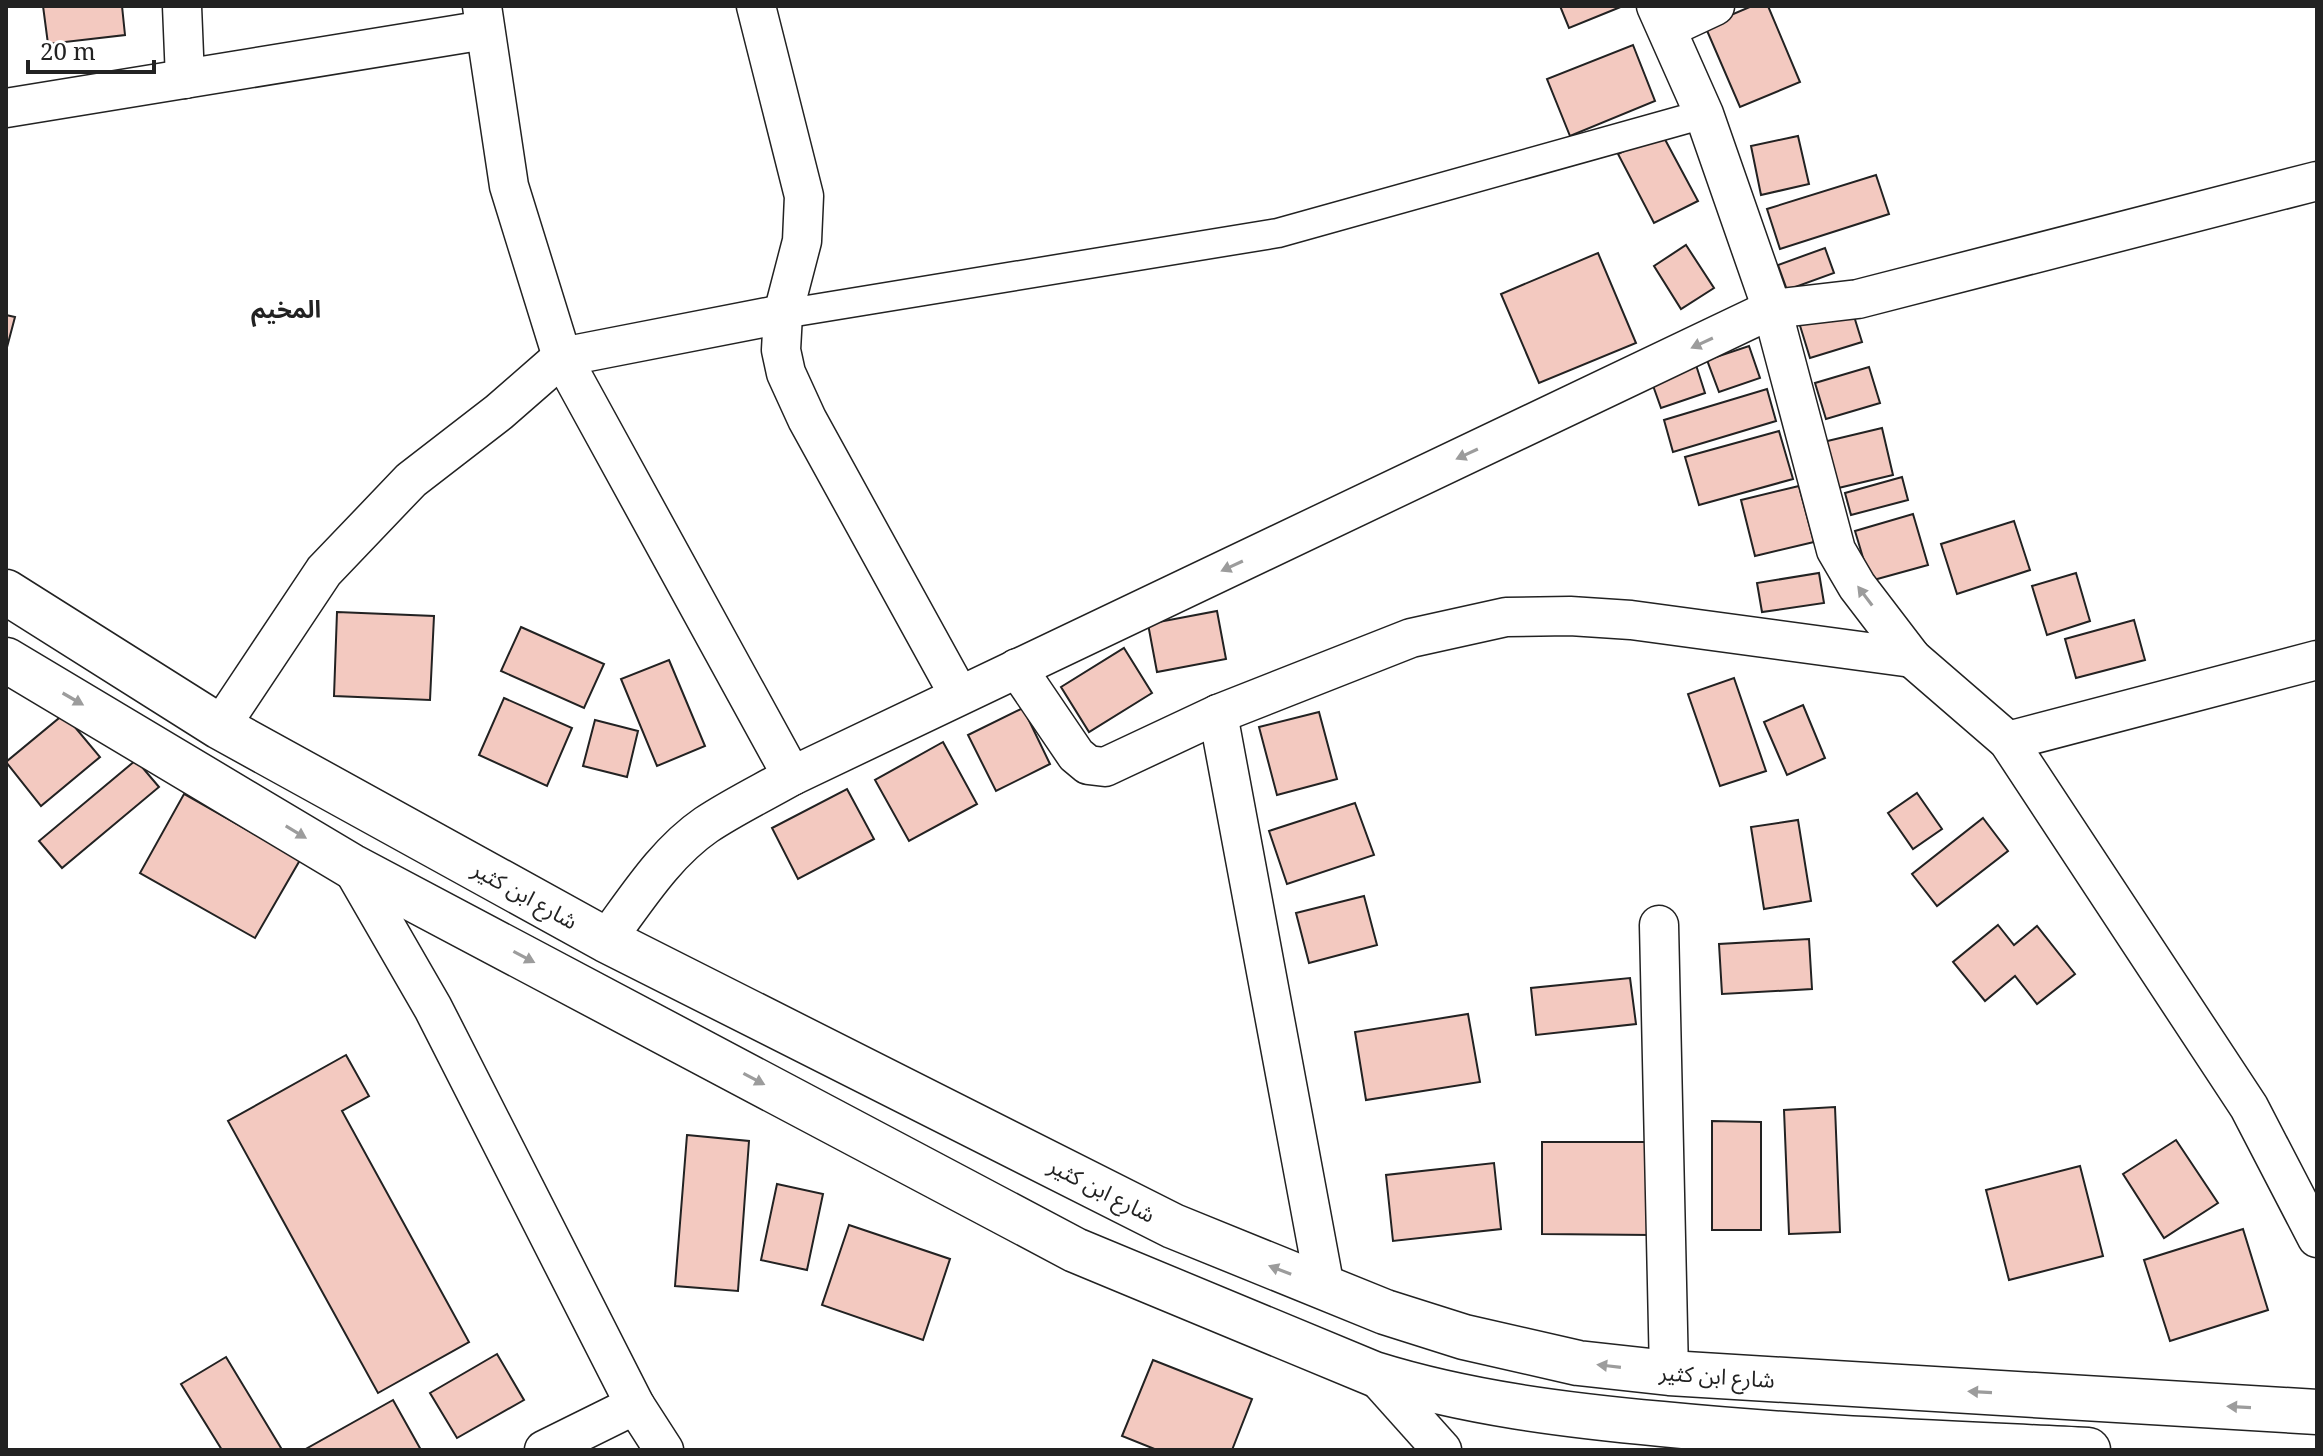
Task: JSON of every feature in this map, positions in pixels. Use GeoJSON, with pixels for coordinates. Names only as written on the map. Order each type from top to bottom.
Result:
{"type":"FeatureCollection","features":[{"type":"Feature","properties":{"kind":"street"},"geometry":{"type":"LineString","coordinates":[[182,6],[185,79]]}},
{"type":"Feature","properties":{"kind":"street"},"geometry":{"type":"LineString","coordinates":[[756,6],[804,196],[802,241],[783,314],[784,362],[807,419],[959,695]]}},
{"type":"Feature","properties":{"kind":"street"},"geometry":{"type":"LineString","coordinates":[[1715,6],[1662,17],[1704,114],[1772,309],[1836,550],[1857,586],[1912,658],[2008,741],[2249,1107],[2303,1174],[2317,1238]]}},
{"type":"Feature","properties":{"kind":"street"},"geometry":{"type":"LineString","coordinates":[[6,108],[185,79],[483,18],[509,186],[562,357],[792,776]]}},
{"type":"Feature","properties":{"kind":"street"},"geometry":{"type":"LineString","coordinates":[[220,727],[324,571],[411,480],[499,412],[562,357],[783,314],[1278,233],[1704,114]]}},
{"type":"Feature","properties":{"kind":"street"},"geometry":{"type":"LineString","coordinates":[[606,940],[664,862],[684,843],[706,825],[792,776],[1772,309],[1858,299],[2317,181]]}},
{"type":"Feature","properties":{"kind":"street","name":"شارع ابن كثير"},"geometry":{"type":"LineString","coordinates":[[6,592],[220,727],[606,940],[1173,1226],[1385,1312],[1464,1337],[1578,1363],[1669,1373],[2317,1412]]}},
{"type":"Feature","properties":{"kind":"street"},"geometry":{"type":"LineString","coordinates":[[1017,668],[1076,755],[1095,767],[1105,767],[1218,714],[1411,638],[1506,617],[1570,616],[1631,620],[1912,658]]}},
{"type":"Feature","properties":{"kind":"street"},"geometry":{"type":"LineString","coordinates":[[6,660],[351,866],[1075,1250],[1374,1374],[1422,1389],[1580,1416],[1746,1433],[2088,1450]]}},
{"type":"Feature","properties":{"kind":"street"},"geometry":{"type":"LineString","coordinates":[[2008,741],[2317,660]]}},
{"type":"Feature","properties":{"kind":"street"},"geometry":{"type":"LineString","coordinates":[[1218,714],[1325,1288]]}},
{"type":"Feature","properties":{"kind":"street"},"geometry":{"type":"LineString","coordinates":[[351,866],[433,1008],[635,1405],[664,1450]]}},
{"type":"Feature","properties":{"kind":"street"},"geometry":{"type":"LineString","coordinates":[[1659,925],[1669,1373]]}},
{"type":"Feature","properties":{"kind":"street"},"geometry":{"type":"LineString","coordinates":[[1374,1374],[1442,1450]]}},
{"type":"Feature","properties":{"kind":"street"},"geometry":{"type":"LineString","coordinates":[[544,1450],[635,1405]]}},
{"type":"Feature","properties":{"kind":"building"},"geometry":{"type":"Polygon","coordinates":[[[43,6],[122,6],[125,35],[48,44],[43,6]]]}},
{"type":"Feature","properties":{"kind":"building"},"geometry":{"type":"Polygon","coordinates":[[[1560,6],[1623,6],[1569,28],[1560,6]]]}},
{"type":"Feature","properties":{"kind":"building"},"geometry":{"type":"Polygon","coordinates":[[[1752,6],[1768,6],[1800,82],[1740,107],[1705,26],[1752,6]]]}},
{"type":"Feature","properties":{"kind":"building"},"geometry":{"type":"Polygon","coordinates":[[[1633,45],[1655,101],[1570,136],[1547,79],[1633,45]]]}},
{"type":"Feature","properties":{"kind":"building"},"geometry":{"type":"Polygon","coordinates":[[[1661,132],[1698,201],[1654,223],[1618,154],[1661,132]]]}},
{"type":"Feature","properties":{"kind":"building"},"geometry":{"type":"Polygon","coordinates":[[[1798,136],[1809,184],[1761,195],[1751,146],[1798,136]]]}},
{"type":"Feature","properties":{"kind":"building"},"geometry":{"type":"Polygon","coordinates":[[[1876,175],[1889,214],[1780,249],[1767,209],[1876,175]]]}},
{"type":"Feature","properties":{"kind":"building"},"geometry":{"type":"Polygon","coordinates":[[[1686,245],[1714,288],[1681,309],[1654,266],[1686,245]]]}},
{"type":"Feature","properties":{"kind":"building"},"geometry":{"type":"Polygon","coordinates":[[[1825,248],[1834,273],[1787,290],[1778,265],[1825,248]]]}},
{"type":"Feature","properties":{"kind":"building"},"geometry":{"type":"Polygon","coordinates":[[[1598,253],[1636,343],[1539,383],[1501,294],[1598,253]]]}},
{"type":"Feature","properties":{"kind":"building"},"geometry":{"type":"Polygon","coordinates":[[[1849,300],[1862,342],[1810,358],[1797,316],[1849,300]]]}},
{"type":"Feature","properties":{"kind":"building"},"geometry":{"type":"Polygon","coordinates":[[[6,315],[15,317],[6,351],[6,315]]]}},
{"type":"Feature","properties":{"kind":"building"},"geometry":{"type":"Polygon","coordinates":[[[1749,346],[1760,378],[1719,392],[1707,360],[1749,346]]]}},
{"type":"Feature","properties":{"kind":"building"},"geometry":{"type":"Polygon","coordinates":[[[1696,365],[1705,393],[1661,408],[1651,380],[1696,365]]]}},
{"type":"Feature","properties":{"kind":"building"},"geometry":{"type":"Polygon","coordinates":[[[1869,367],[1880,403],[1826,419],[1815,383],[1869,367]]]}},
{"type":"Feature","properties":{"kind":"building"},"geometry":{"type":"Polygon","coordinates":[[[1767,389],[1776,421],[1673,452],[1664,420],[1767,389]]]}},
{"type":"Feature","properties":{"kind":"building"},"geometry":{"type":"Polygon","coordinates":[[[1882,428],[1893,475],[1830,490],[1819,443],[1882,428]]]}},
{"type":"Feature","properties":{"kind":"building"},"geometry":{"type":"Polygon","coordinates":[[[1779,431],[1793,479],[1699,505],[1685,457],[1779,431]]]}},
{"type":"Feature","properties":{"kind":"building"},"geometry":{"type":"Polygon","coordinates":[[[1902,477],[1908,500],[1851,515],[1845,493],[1902,477]]]}},
{"type":"Feature","properties":{"kind":"building"},"geometry":{"type":"Polygon","coordinates":[[[1799,486],[1814,542],[1755,556],[1741,500],[1799,486]]]}},
{"type":"Feature","properties":{"kind":"building"},"geometry":{"type":"Polygon","coordinates":[[[1913,514],[1928,565],[1870,581],[1855,531],[1913,514]]]}},
{"type":"Feature","properties":{"kind":"building"},"geometry":{"type":"Polygon","coordinates":[[[2014,521],[2030,570],[1957,594],[1941,544],[2014,521]]]}},
{"type":"Feature","properties":{"kind":"building"},"geometry":{"type":"Polygon","coordinates":[[[1819,573],[1824,603],[1762,612],[1757,583],[1819,573]]]}},
{"type":"Feature","properties":{"kind":"building"},"geometry":{"type":"Polygon","coordinates":[[[2076,573],[2090,621],[2047,635],[2032,586],[2076,573]]]}},
{"type":"Feature","properties":{"kind":"building"},"geometry":{"type":"Polygon","coordinates":[[[1217,611],[1226,659],[1157,672],[1148,624],[1217,611]]]}},
{"type":"Feature","properties":{"kind":"building"},"geometry":{"type":"Polygon","coordinates":[[[337,612],[434,616],[430,700],[334,696],[337,612]]]}},
{"type":"Feature","properties":{"kind":"building"},"geometry":{"type":"Polygon","coordinates":[[[2134,620],[2145,660],[2076,678],[2065,639],[2134,620]]]}},
{"type":"Feature","properties":{"kind":"building"},"geometry":{"type":"Polygon","coordinates":[[[521,627],[604,664],[584,708],[501,671],[521,627]]]}},
{"type":"Feature","properties":{"kind":"building"},"geometry":{"type":"Polygon","coordinates":[[[1124,648],[1152,693],[1089,732],[1061,687],[1124,648]]]}},
{"type":"Feature","properties":{"kind":"building"},"geometry":{"type":"Polygon","coordinates":[[[669,660],[705,746],[657,766],[621,679],[669,660]]]}},
{"type":"Feature","properties":{"kind":"building"},"geometry":{"type":"Polygon","coordinates":[[[1734,678],[1766,771],[1720,786],[1688,694],[1734,678]]]}},
{"type":"Feature","properties":{"kind":"building"},"geometry":{"type":"Polygon","coordinates":[[[504,698],[572,728],[547,786],[479,755],[504,698]]]}},
{"type":"Feature","properties":{"kind":"building"},"geometry":{"type":"Polygon","coordinates":[[[1803,705],[1825,758],[1787,775],[1764,722],[1803,705]]]}},
{"type":"Feature","properties":{"kind":"building"},"geometry":{"type":"Polygon","coordinates":[[[1023,708],[1050,764],[996,791],[968,735],[1023,708]]]}},
{"type":"Feature","properties":{"kind":"building"},"geometry":{"type":"Polygon","coordinates":[[[1319,712],[1337,779],[1277,795],[1259,727],[1319,712]]]}},
{"type":"Feature","properties":{"kind":"building"},"geometry":{"type":"Polygon","coordinates":[[[64,714],[100,757],[41,806],[6,762],[64,714]]]}},
{"type":"Feature","properties":{"kind":"building"},"geometry":{"type":"Polygon","coordinates":[[[595,720],[638,731],[627,777],[583,766],[595,720]]]}},
{"type":"Feature","properties":{"kind":"building"},"geometry":{"type":"Polygon","coordinates":[[[943,742],[977,804],[909,841],[875,780],[943,742]]]}},
{"type":"Feature","properties":{"kind":"building"},"geometry":{"type":"Polygon","coordinates":[[[136,760],[159,787],[62,868],[39,841],[136,760]]]}},
{"type":"Feature","properties":{"kind":"building"},"geometry":{"type":"Polygon","coordinates":[[[847,789],[874,839],[798,879],[772,828],[847,789]]]}},
{"type":"Feature","properties":{"kind":"building"},"geometry":{"type":"Polygon","coordinates":[[[1917,793],[1942,829],[1913,849],[1888,813],[1917,793]]]}},
{"type":"Feature","properties":{"kind":"building"},"geometry":{"type":"Polygon","coordinates":[[[184,794],[300,860],[255,938],[140,873],[184,794]]]}},
{"type":"Feature","properties":{"kind":"building"},"geometry":{"type":"Polygon","coordinates":[[[1355,803],[1374,855],[1287,884],[1269,831],[1355,803]]]}},
{"type":"Feature","properties":{"kind":"building"},"geometry":{"type":"Polygon","coordinates":[[[1983,818],[2008,851],[1937,906],[1912,874],[1983,818]]]}},
{"type":"Feature","properties":{"kind":"building"},"geometry":{"type":"Polygon","coordinates":[[[1798,820],[1811,901],[1764,909],[1751,827],[1798,820]]]}},
{"type":"Feature","properties":{"kind":"building"},"geometry":{"type":"Polygon","coordinates":[[[1364,896],[1377,945],[1309,963],[1296,913],[1364,896]]]}},
{"type":"Feature","properties":{"kind":"building"},"geometry":{"type":"Polygon","coordinates":[[[1998,925],[2014,945],[2037,926],[2075,974],[2037,1004],[2015,976],[1985,1001],[1953,962],[1998,925]]]}},
{"type":"Feature","properties":{"kind":"building"},"geometry":{"type":"Polygon","coordinates":[[[1809,939],[1812,989],[1722,994],[1719,944],[1809,939]]]}},
{"type":"Feature","properties":{"kind":"building"},"geometry":{"type":"Polygon","coordinates":[[[1630,978],[1636,1024],[1536,1035],[1531,988],[1630,978]]]}},
{"type":"Feature","properties":{"kind":"building"},"geometry":{"type":"Polygon","coordinates":[[[1468,1014],[1480,1082],[1366,1100],[1355,1032],[1468,1014]]]}},
{"type":"Feature","properties":{"kind":"building"},"geometry":{"type":"Polygon","coordinates":[[[346,1055],[369,1096],[342,1111],[469,1342],[378,1393],[228,1121],[346,1055]]]}},
{"type":"Feature","properties":{"kind":"building"},"geometry":{"type":"Polygon","coordinates":[[[1835,1107],[1840,1232],[1789,1234],[1784,1110],[1835,1107]]]}},
{"type":"Feature","properties":{"kind":"building"},"geometry":{"type":"Polygon","coordinates":[[[1712,1121],[1761,1122],[1761,1230],[1712,1230],[1712,1121]]]}},
{"type":"Feature","properties":{"kind":"building"},"geometry":{"type":"Polygon","coordinates":[[[687,1135],[749,1141],[738,1291],[675,1286],[687,1135]]]}},
{"type":"Feature","properties":{"kind":"building"},"geometry":{"type":"Polygon","coordinates":[[[2176,1140],[2218,1203],[2164,1238],[2123,1174],[2176,1140]]]}},
{"type":"Feature","properties":{"kind":"building"},"geometry":{"type":"Polygon","coordinates":[[[1542,1142],[1651,1142],[1651,1235],[1542,1234],[1542,1142]]]}},
{"type":"Feature","properties":{"kind":"building"},"geometry":{"type":"Polygon","coordinates":[[[1494,1163],[1501,1229],[1393,1241],[1386,1175],[1494,1163]]]}},
{"type":"Feature","properties":{"kind":"building"},"geometry":{"type":"Polygon","coordinates":[[[2080,1166],[2103,1256],[2009,1280],[1986,1190],[2080,1166]]]}},
{"type":"Feature","properties":{"kind":"building"},"geometry":{"type":"Polygon","coordinates":[[[777,1184],[823,1194],[807,1270],[761,1260],[777,1184]]]}},
{"type":"Feature","properties":{"kind":"building"},"geometry":{"type":"Polygon","coordinates":[[[849,1225],[950,1259],[923,1340],[822,1305],[849,1225]]]}},
{"type":"Feature","properties":{"kind":"building"},"geometry":{"type":"Polygon","coordinates":[[[2243,1229],[2268,1310],[2170,1341],[2144,1260],[2243,1229]]]}},
{"type":"Feature","properties":{"kind":"building"},"geometry":{"type":"Polygon","coordinates":[[[497,1354],[524,1400],[457,1438],[430,1393],[497,1354]]]}},
{"type":"Feature","properties":{"kind":"building"},"geometry":{"type":"Polygon","coordinates":[[[226,1357],[281,1448],[278,1450],[222,1450],[181,1384],[226,1357]]]}},
{"type":"Feature","properties":{"kind":"building"},"geometry":{"type":"Polygon","coordinates":[[[1153,1360],[1252,1399],[1232,1450],[1157,1450],[1122,1436],[1153,1360]]]}},
{"type":"Feature","properties":{"kind":"building"},"geometry":{"type":"Polygon","coordinates":[[[393,1400],[421,1450],[304,1450],[393,1400]]]}},
{"type":"Feature","properties":{"kind":"district","name":"المخيم"},"geometry":{"type":"Point","coordinates":[286,310]}}]}
